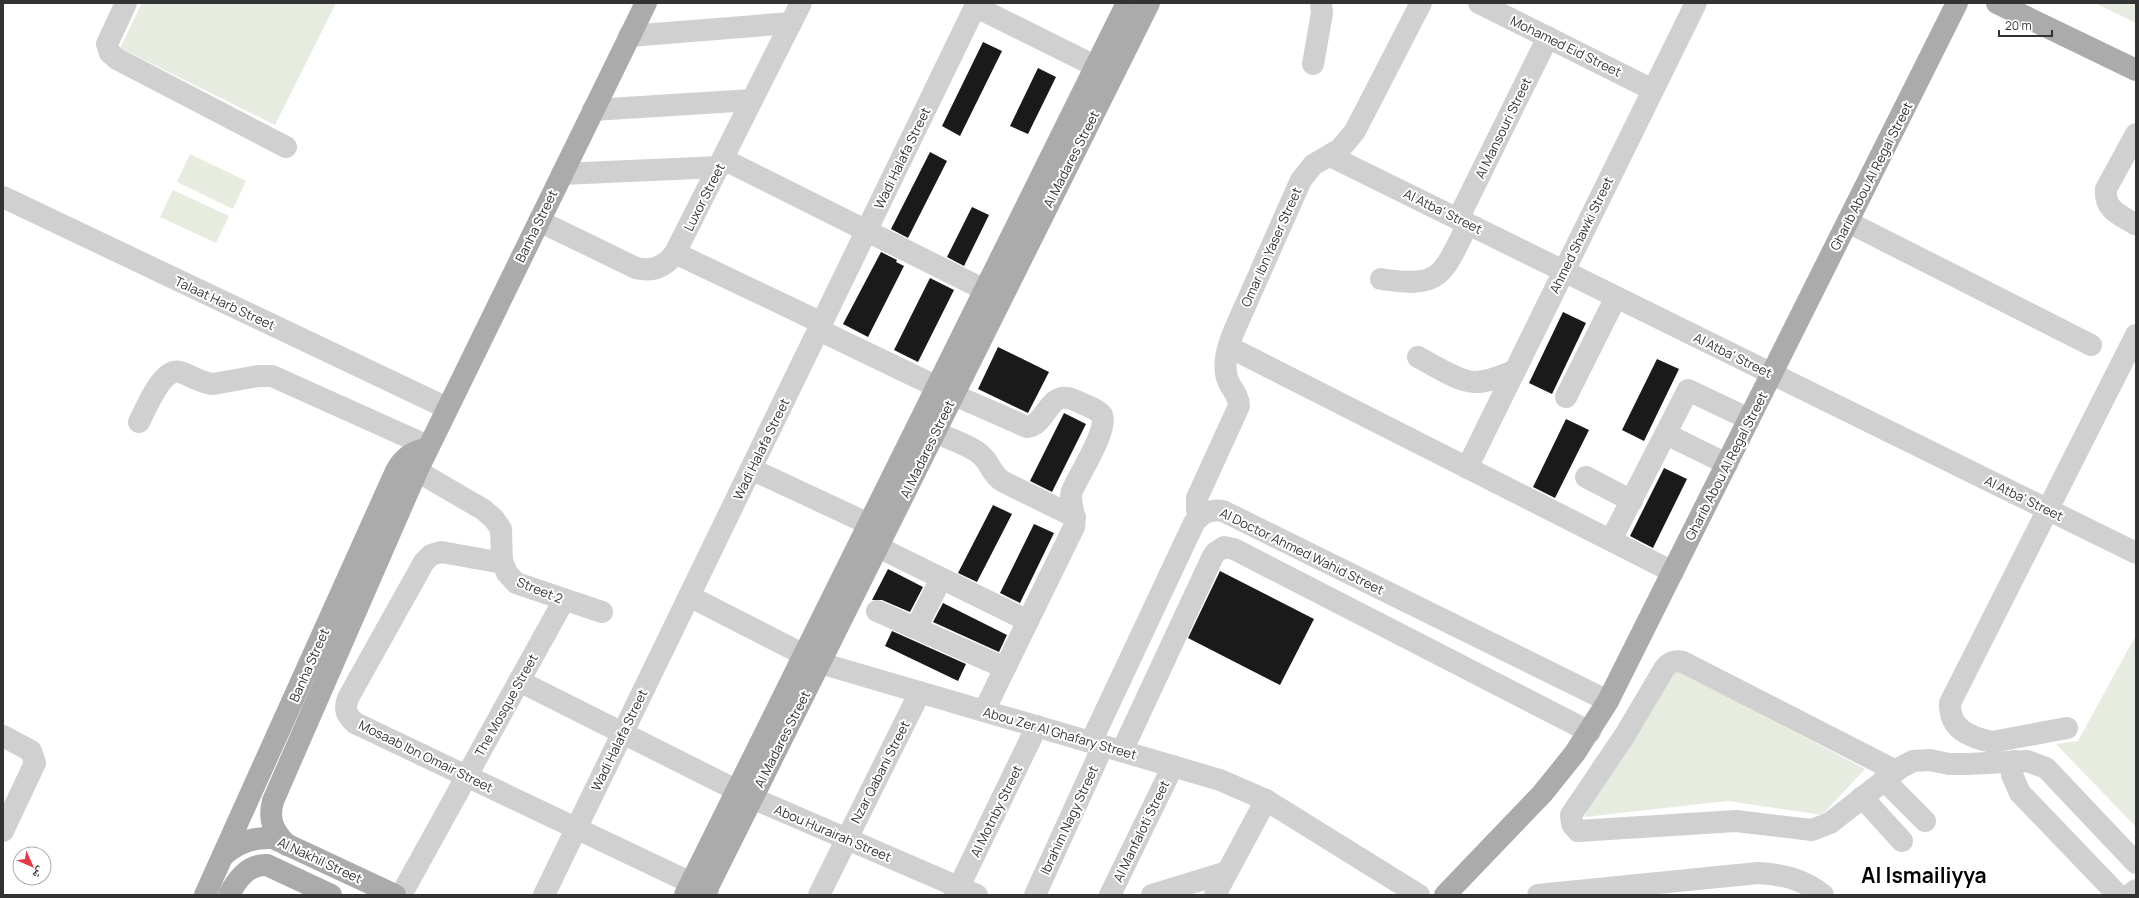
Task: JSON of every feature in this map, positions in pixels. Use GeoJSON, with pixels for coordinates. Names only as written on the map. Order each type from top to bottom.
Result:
{"type":"FeatureCollection","features":[{"type":"Feature","properties":{"kind":"main road","name":"Banha Street"},"geometry":{"type":"LineString","coordinates":[[270,817],[272,801],[416,471],[646,3]]}},
{"type":"Feature","properties":{"kind":"main road","name":"Al Madares Street"},"geometry":{"type":"LineString","coordinates":[[700,892],[744,794],[812,659],[878,547],[935,432],[945,391],[984,290],[1127,3]]}},
{"type":"Feature","properties":{"kind":"main road","name":"Al Madares Street"},"geometry":{"type":"LineString","coordinates":[[812,659],[869,524],[945,391],[1149,3]]}},
{"type":"Feature","properties":{"kind":"main road","name":"Gharib Abou Al Regal Street"},"geometry":{"type":"LineString","coordinates":[[1445,895],[1542,794],[1590,732],[1608,701],[1957,3]]}},
{"type":"Feature","properties":{"kind":"main road"},"geometry":{"type":"LineString","coordinates":[[2002,5],[2136,70]]}},
{"type":"Feature","properties":{"kind":"main road","name":"Banha Street"},"geometry":{"type":"LineString","coordinates":[[205,895],[396,471],[406,457],[414,452],[428,448]]}},
{"type":"Feature","properties":{"kind":"main road"},"geometry":{"type":"LineString","coordinates":[[242,814],[243,820],[254,827],[261,827],[270,817]]}},
{"type":"Feature","properties":{"kind":"main road"},"geometry":{"type":"LineString","coordinates":[[270,817],[277,833],[287,845]]}},
{"type":"Feature","properties":{"kind":"main road","name":"Al Nakhil Street"},"geometry":{"type":"LineString","coordinates":[[222,857],[237,845],[255,838],[273,838],[396,895]]}},
{"type":"Feature","properties":{"kind":"main road","name":"Al Nakhil Street"},"geometry":{"type":"LineString","coordinates":[[229,895],[235,883],[242,875],[259,865],[267,865],[331,895]]}},
{"type":"Feature","properties":{"kind":"street"},"geometry":{"type":"LineString","coordinates":[[126,3],[107,44],[110,53],[286,147]]}},
{"type":"Feature","properties":{"kind":"street","name":"Luxor Street"},"geometry":{"type":"LineString","coordinates":[[539,221],[643,270],[658,268],[665,264],[675,253],[801,3]]}},
{"type":"Feature","properties":{"kind":"street"},"geometry":{"type":"LineString","coordinates":[[1313,64],[1322,13],[1321,3]]}},
{"type":"Feature","properties":{"kind":"street","name":"Omar Ibn Yaser Street"},"geometry":{"type":"LineString","coordinates":[[1199,516],[1197,510],[1197,498],[1239,406],[1239,401],[1226,376],[1229,347],[1301,180],[1313,165],[1330,156],[1344,145],[1355,131],[1421,3]]}},
{"type":"Feature","properties":{"kind":"street","name":"Mohamed Eid Street"},"geometry":{"type":"LineString","coordinates":[[1479,3],[1653,90]]}},
{"type":"Feature","properties":{"kind":"street","name":"Ahmed Shawki Street"},"geometry":{"type":"LineString","coordinates":[[1467,468],[1696,3]]}},
{"type":"Feature","properties":{"kind":"street"},"geometry":{"type":"LineString","coordinates":[[976,5],[1095,66]]}},
{"type":"Feature","properties":{"kind":"street","name":"Wadi Halafa Street"},"geometry":{"type":"LineString","coordinates":[[544,895],[976,5]]}},
{"type":"Feature","properties":{"kind":"street"},"geometry":{"type":"LineString","coordinates":[[629,36],[791,23]]}},
{"type":"Feature","properties":{"kind":"street","name":"Al Mansouri Street"},"geometry":{"type":"LineString","coordinates":[[1381,279],[1414,284],[1436,276],[1444,269],[1463,221],[1548,37]]}},
{"type":"Feature","properties":{"kind":"street"},"geometry":{"type":"LineString","coordinates":[[593,110],[752,100]]}},
{"type":"Feature","properties":{"kind":"street"},"geometry":{"type":"LineString","coordinates":[[2135,224],[2112,211],[2106,197],[2106,189],[2136,134]]}},
{"type":"Feature","properties":{"kind":"street","name":"Al Atba' Street"},"geometry":{"type":"LineString","coordinates":[[1330,156],[2136,553]]}},
{"type":"Feature","properties":{"kind":"street"},"geometry":{"type":"LineString","coordinates":[[562,174],[721,163],[867,231],[984,290]]}},
{"type":"Feature","properties":{"kind":"street","name":"Talaat Harb Street"},"geometry":{"type":"LineString","coordinates":[[3,197],[447,408]]}},
{"type":"Feature","properties":{"kind":"street"},"geometry":{"type":"LineString","coordinates":[[1848,222],[2091,345]]}},
{"type":"Feature","properties":{"kind":"street"},"geometry":{"type":"LineString","coordinates":[[675,253],[945,391],[1027,427],[1035,425],[1054,402],[1063,398],[1068,398],[1099,412],[1103,419],[1102,428],[1071,495],[1075,517],[1074,527],[984,711]]}},
{"type":"Feature","properties":{"kind":"street"},"geometry":{"type":"LineString","coordinates":[[1566,397],[1616,297]]}},
{"type":"Feature","properties":{"kind":"street"},"geometry":{"type":"LineString","coordinates":[[1229,347],[1673,572]]}},
{"type":"Feature","properties":{"kind":"street"},"geometry":{"type":"LineString","coordinates":[[2067,728],[1992,742],[1973,736],[1955,725],[1950,715],[1950,703],[2048,510],[2133,348]]}},
{"type":"Feature","properties":{"kind":"street"},"geometry":{"type":"LineString","coordinates":[[1418,357],[1464,380],[1474,382],[1490,380],[1514,372]]}},
{"type":"Feature","properties":{"kind":"street"},"geometry":{"type":"LineString","coordinates":[[139,422],[162,381],[169,373],[179,372],[205,383],[213,384],[258,376],[272,376],[428,448]]}},
{"type":"Feature","properties":{"kind":"street"},"geometry":{"type":"LineString","coordinates":[[1611,540],[1688,390],[1749,420]]}},
{"type":"Feature","properties":{"kind":"street"},"geometry":{"type":"LineString","coordinates":[[935,432],[978,452],[985,459],[993,474],[1002,481],[1075,517]]}},
{"type":"Feature","properties":{"kind":"street"},"geometry":{"type":"LineString","coordinates":[[1666,434],[1727,464]]}},
{"type":"Feature","properties":{"kind":"street"},"geometry":{"type":"LineString","coordinates":[[751,469],[869,524]]}},
{"type":"Feature","properties":{"kind":"street"},"geometry":{"type":"LineString","coordinates":[[416,471],[484,510],[494,519],[501,529],[502,563]]}},
{"type":"Feature","properties":{"kind":"street"},"geometry":{"type":"LineString","coordinates":[[1586,477],[1632,500]]}},
{"type":"Feature","properties":{"kind":"street","name":"Al Doctor Ahmed Wahid Street"},"geometry":{"type":"LineString","coordinates":[[1105,747],[1194,524],[1199,516],[1206,512],[1215,510],[1223,511],[1608,701]]}},
{"type":"Feature","properties":{"kind":"street"},"geometry":{"type":"LineString","coordinates":[[878,547],[1028,621]]}},
{"type":"Feature","properties":{"kind":"street"},"geometry":{"type":"LineString","coordinates":[[1105,747],[1213,556],[1224,547],[1241,553],[1590,732]]}},
{"type":"Feature","properties":{"kind":"street","name":"Mosaab Ibn Omair Street"},"geometry":{"type":"LineString","coordinates":[[502,563],[446,552],[431,555],[424,562],[348,698],[345,707],[348,716],[355,723],[577,827],[700,892]]}},
{"type":"Feature","properties":{"kind":"street","name":"Street 2"},"geometry":{"type":"LineString","coordinates":[[502,563],[507,573],[516,583],[602,612]]}},
{"type":"Feature","properties":{"kind":"street"},"geometry":{"type":"LineString","coordinates":[[916,628],[941,578]]}},
{"type":"Feature","properties":{"kind":"street","name":"Abou Zer Al Ghafary Street"},"geometry":{"type":"LineString","coordinates":[[689,596],[812,659],[1232,784],[1266,800],[1419,895]]}},
{"type":"Feature","properties":{"kind":"street","name":"The Mosque Street"},"geometry":{"type":"LineString","coordinates":[[402,895],[564,600]]}},
{"type":"Feature","properties":{"kind":"street"},"geometry":{"type":"LineString","coordinates":[[878,611],[1005,668]]}},
{"type":"Feature","properties":{"kind":"street"},"geometry":{"type":"LineString","coordinates":[[1925,821],[1890,775],[1683,662],[1675,661],[1668,663],[1625,735],[1570,815],[1572,824],[1578,831],[1736,821],[1808,830],[1820,828],[1830,823],[1862,797],[1890,775],[1904,764],[1922,759],[1958,764],[2027,761],[2046,768],[2136,862]]}},
{"type":"Feature","properties":{"kind":"street","name":"Abou Hurairah Street"},"geometry":{"type":"LineString","coordinates":[[519,681],[744,794],[964,892]]}},
{"type":"Feature","properties":{"kind":"street","name":"Nzar Qabani Street"},"geometry":{"type":"LineString","coordinates":[[819,895],[920,692]]}},
{"type":"Feature","properties":{"kind":"street","name":"Al Motnby Street"},"geometry":{"type":"LineString","coordinates":[[964,892],[1037,726]]}},
{"type":"Feature","properties":{"kind":"street"},"geometry":{"type":"LineString","coordinates":[[3,736],[30,751],[35,763],[3,831]]}},
{"type":"Feature","properties":{"kind":"street","name":"Ibrahim Nagy Street"},"geometry":{"type":"LineString","coordinates":[[1035,895],[1105,747]]}},
{"type":"Feature","properties":{"kind":"street"},"geometry":{"type":"LineString","coordinates":[[2014,761],[2012,775],[2016,788],[2118,895]]}},
{"type":"Feature","properties":{"kind":"street","name":"Al Manfaloti Street"},"geometry":{"type":"LineString","coordinates":[[1110,895],[1173,766]]}},
{"type":"Feature","properties":{"kind":"street"},"geometry":{"type":"LineString","coordinates":[[1862,797],[1902,840]]}},
{"type":"Feature","properties":{"kind":"street"},"geometry":{"type":"LineString","coordinates":[[1215,895],[1266,800]]}},
{"type":"Feature","properties":{"kind":"street"},"geometry":{"type":"LineString","coordinates":[[1152,895],[1228,872]]}},
{"type":"Feature","properties":{"kind":"street"},"geometry":{"type":"LineString","coordinates":[[1538,895],[1703,887],[1758,873],[1773,873],[1803,882],[1823,895]]}},
{"type":"Feature","properties":{"kind":"street"},"geometry":{"type":"LineString","coordinates":[[2130,895],[2136,890]]}},
{"type":"Feature","properties":{"kind":"shaded area"},"geometry":{"type":"Polygon","coordinates":[[[142,3],[336,3],[275,125],[120,48],[142,3]]]}},
{"type":"Feature","properties":{"kind":"shaded area"},"geometry":{"type":"Polygon","coordinates":[[[2095,3],[2136,3],[2136,23],[2095,3]]]}},
{"type":"Feature","properties":{"kind":"shaded area"},"geometry":{"type":"Polygon","coordinates":[[[190,154],[246,181],[233,209],[177,182],[190,154]]]}},
{"type":"Feature","properties":{"kind":"shaded area"},"geometry":{"type":"Polygon","coordinates":[[[173,190],[229,216],[216,243],[160,217],[173,190]]]}},
{"type":"Feature","properties":{"kind":"shaded area"},"geometry":{"type":"Polygon","coordinates":[[[2136,635],[2136,827],[2056,744],[2078,741],[2136,635]]]}},
{"type":"Feature","properties":{"kind":"shaded area"},"geometry":{"type":"Polygon","coordinates":[[[1675,669],[1865,769],[1822,815],[1728,801],[1585,817],[1587,806],[1675,669]]]}},
{"type":"Feature","properties":{"kind":"building"},"geometry":{"type":"Polygon","coordinates":[[[983,42],[1002,51],[960,136],[942,126],[983,42]]]}},
{"type":"Feature","properties":{"kind":"building"},"geometry":{"type":"Polygon","coordinates":[[[1038,68],[1056,77],[1028,134],[1010,126],[1038,68]]]}},
{"type":"Feature","properties":{"kind":"building"},"geometry":{"type":"Polygon","coordinates":[[[930,152],[947,161],[908,238],[891,229],[930,152]]]}},
{"type":"Feature","properties":{"kind":"building"},"geometry":{"type":"Polygon","coordinates":[[[972,207],[989,215],[964,266],[947,257],[972,207]]]}},
{"type":"Feature","properties":{"kind":"building"},"geometry":{"type":"Polygon","coordinates":[[[881,252],[897,260],[896,262],[904,266],[868,337],[843,324],[881,252]]]}},
{"type":"Feature","properties":{"kind":"building"},"geometry":{"type":"Polygon","coordinates":[[[930,278],[954,290],[918,362],[894,350],[930,278]]]}},
{"type":"Feature","properties":{"kind":"building"},"geometry":{"type":"Polygon","coordinates":[[[1563,312],[1586,323],[1552,394],[1529,383],[1563,312]]]}},
{"type":"Feature","properties":{"kind":"building"},"geometry":{"type":"Polygon","coordinates":[[[998,347],[1049,372],[1028,413],[978,389],[998,347]]]}},
{"type":"Feature","properties":{"kind":"building"},"geometry":{"type":"Polygon","coordinates":[[[1657,359],[1679,369],[1644,441],[1622,430],[1657,359]]]}},
{"type":"Feature","properties":{"kind":"building"},"geometry":{"type":"Polygon","coordinates":[[[1064,413],[1086,424],[1052,492],[1030,481],[1064,413]]]}},
{"type":"Feature","properties":{"kind":"building"},"geometry":{"type":"Polygon","coordinates":[[[1566,419],[1589,430],[1555,498],[1533,487],[1566,419]]]}},
{"type":"Feature","properties":{"kind":"building"},"geometry":{"type":"Polygon","coordinates":[[[1664,468],[1687,479],[1653,548],[1630,536],[1664,468]]]}},
{"type":"Feature","properties":{"kind":"building"},"geometry":{"type":"Polygon","coordinates":[[[993,505],[1012,514],[977,582],[958,573],[993,505]]]}},
{"type":"Feature","properties":{"kind":"building"},"geometry":{"type":"Polygon","coordinates":[[[1034,524],[1054,533],[1020,603],[1000,593],[1034,524]]]}},
{"type":"Feature","properties":{"kind":"building"},"geometry":{"type":"Polygon","coordinates":[[[888,569],[923,587],[910,612],[882,600],[872,600],[888,569]]]}},
{"type":"Feature","properties":{"kind":"building"},"geometry":{"type":"Polygon","coordinates":[[[1220,571],[1314,619],[1280,685],[1188,638],[1220,571]]]}},
{"type":"Feature","properties":{"kind":"building"},"geometry":{"type":"Polygon","coordinates":[[[943,603],[1007,635],[999,652],[933,622],[943,603]]]}},
{"type":"Feature","properties":{"kind":"building"},"geometry":{"type":"Polygon","coordinates":[[[892,631],[966,664],[958,681],[885,646],[892,631]]]}},
{"type":"Feature","properties":{"kind":"district","name":"Al Ismailiyya"},"geometry":{"type":"Point","coordinates":[1924,876]}}]}
